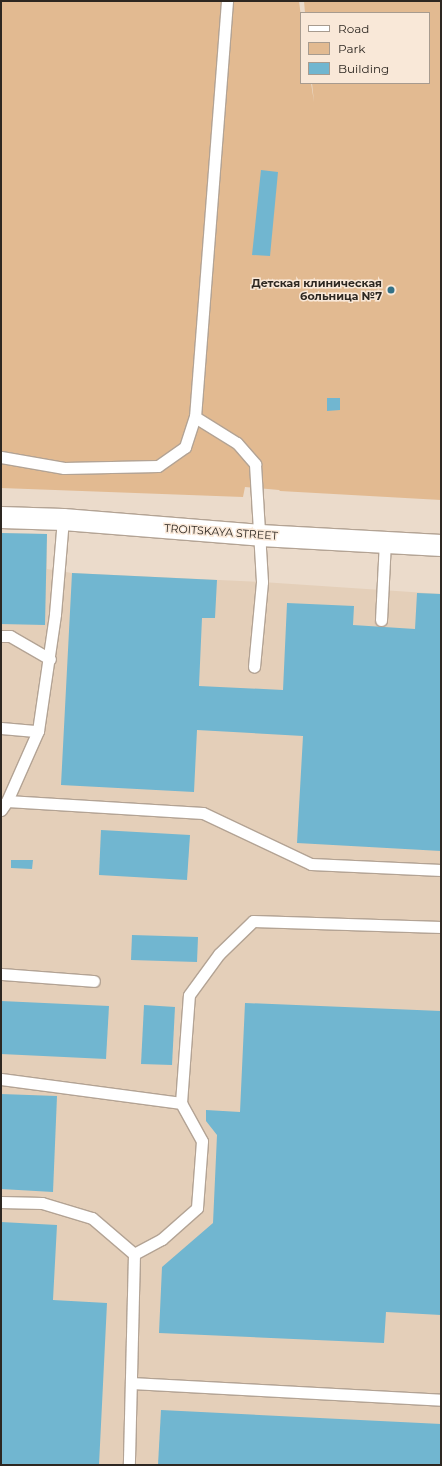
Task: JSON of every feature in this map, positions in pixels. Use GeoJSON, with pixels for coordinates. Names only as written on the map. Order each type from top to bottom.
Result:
{"type":"FeatureCollection","features":[{"type":"Feature","properties":{"kind":"street","name":"TROITSKAYA STREET"},"geometry":{"type":"LineString","coordinates":[[1,517],[63,519],[260,536],[441,545]]}},
{"type":"Feature","properties":{"kind":"lane"},"geometry":{"type":"LineString","coordinates":[[1,457],[64,468],[158,466],[185,447],[195,417],[228,1]]}},
{"type":"Feature","properties":{"kind":"lane"},"geometry":{"type":"LineString","coordinates":[[195,417],[237,443],[255,464],[262,582],[254,667]]}},
{"type":"Feature","properties":{"kind":"lane"},"geometry":{"type":"LineString","coordinates":[[63,519],[56,614],[38,732],[4,806],[203,813],[311,864],[441,870]]}},
{"type":"Feature","properties":{"kind":"lane"},"geometry":{"type":"LineString","coordinates":[[381,620],[385,542]]}},
{"type":"Feature","properties":{"kind":"lane"},"geometry":{"type":"LineString","coordinates":[[1,636],[10,636],[50,659]]}},
{"type":"Feature","properties":{"kind":"lane"},"geometry":{"type":"LineString","coordinates":[[1,728],[38,732]]}},
{"type":"Feature","properties":{"kind":"lane"},"geometry":{"type":"LineString","coordinates":[[134,1254],[162,1239],[196,1208],[202,1140],[181,1103],[189,995],[219,954],[253,921],[441,926]]}},
{"type":"Feature","properties":{"kind":"lane"},"geometry":{"type":"LineString","coordinates":[[1,974],[94,981]]}},
{"type":"Feature","properties":{"kind":"lane"},"geometry":{"type":"LineString","coordinates":[[1,1079],[181,1103]]}},
{"type":"Feature","properties":{"kind":"lane"},"geometry":{"type":"LineString","coordinates":[[1,1202],[42,1203],[92,1218],[134,1254]]}},
{"type":"Feature","properties":{"kind":"lane"},"geometry":{"type":"LineString","coordinates":[[129,1465],[134,1254]]}},
{"type":"Feature","properties":{"kind":"lane"},"geometry":{"type":"LineString","coordinates":[[132,1384],[441,1400]]}},
{"type":"Feature","properties":{"kind":"shaded area"},"geometry":{"type":"Polygon","coordinates":[[[1,533],[47,534],[47,569],[72,573],[262,582],[441,594],[441,1465],[1,1465],[1,533]]]}},
{"type":"Feature","properties":{"kind":"green space"},"geometry":{"type":"Polygon","coordinates":[[[1,1],[299,1],[300,12],[300,84],[311,84],[314,102],[312,84],[430,84],[430,12],[305,12],[304,1],[441,1],[441,500],[280,491],[245,487],[243,497],[1,488],[1,1]]]}},
{"type":"Feature","properties":{"kind":"building"},"geometry":{"type":"Polygon","coordinates":[[[261,170],[278,172],[270,256],[252,255],[261,170]]]}},
{"type":"Feature","properties":{"kind":"building"},"geometry":{"type":"Polygon","coordinates":[[[327,398],[340,398],[340,410],[327,411],[327,398]]]}},
{"type":"Feature","properties":{"kind":"building"},"geometry":{"type":"Polygon","coordinates":[[[1,533],[47,534],[45,625],[1,624],[1,533]]]}},
{"type":"Feature","properties":{"kind":"building"},"geometry":{"type":"Polygon","coordinates":[[[72,573],[217,580],[215,618],[202,618],[199,686],[283,690],[287,603],[354,606],[353,625],[415,629],[417,593],[441,594],[441,851],[297,843],[303,736],[197,730],[194,792],[61,785],[72,573]]]}},
{"type":"Feature","properties":{"kind":"building"},"geometry":{"type":"Polygon","coordinates":[[[101,830],[190,835],[187,880],[99,875],[101,830]]]}},
{"type":"Feature","properties":{"kind":"building"},"geometry":{"type":"Polygon","coordinates":[[[11,860],[33,860],[32,869],[11,868],[11,860]]]}},
{"type":"Feature","properties":{"kind":"building"},"geometry":{"type":"Polygon","coordinates":[[[132,935],[198,937],[197,962],[131,960],[132,935]]]}},
{"type":"Feature","properties":{"kind":"building"},"geometry":{"type":"Polygon","coordinates":[[[1,1001],[109,1006],[106,1059],[1,1054],[1,1001]]]}},
{"type":"Feature","properties":{"kind":"building"},"geometry":{"type":"Polygon","coordinates":[[[245,1003],[441,1011],[441,1315],[386,1312],[384,1343],[159,1333],[162,1267],[213,1223],[217,1135],[206,1121],[206,1110],[240,1112],[245,1003]]]}},
{"type":"Feature","properties":{"kind":"building"},"geometry":{"type":"Polygon","coordinates":[[[144,1005],[175,1007],[172,1065],[141,1064],[144,1005]]]}},
{"type":"Feature","properties":{"kind":"building"},"geometry":{"type":"Polygon","coordinates":[[[1,1094],[57,1096],[53,1192],[1,1189],[1,1094]]]}},
{"type":"Feature","properties":{"kind":"building"},"geometry":{"type":"Polygon","coordinates":[[[1,1222],[57,1225],[53,1300],[107,1303],[99,1465],[1,1465],[1,1222]]]}},
{"type":"Feature","properties":{"kind":"building"},"geometry":{"type":"Polygon","coordinates":[[[161,1410],[441,1424],[441,1465],[158,1465],[161,1410]]]}},
{"type":"Feature","properties":{"kind":"place","name":"Детская клиническая больница №7"},"geometry":{"type":"Point","coordinates":[391,290]}}]}
